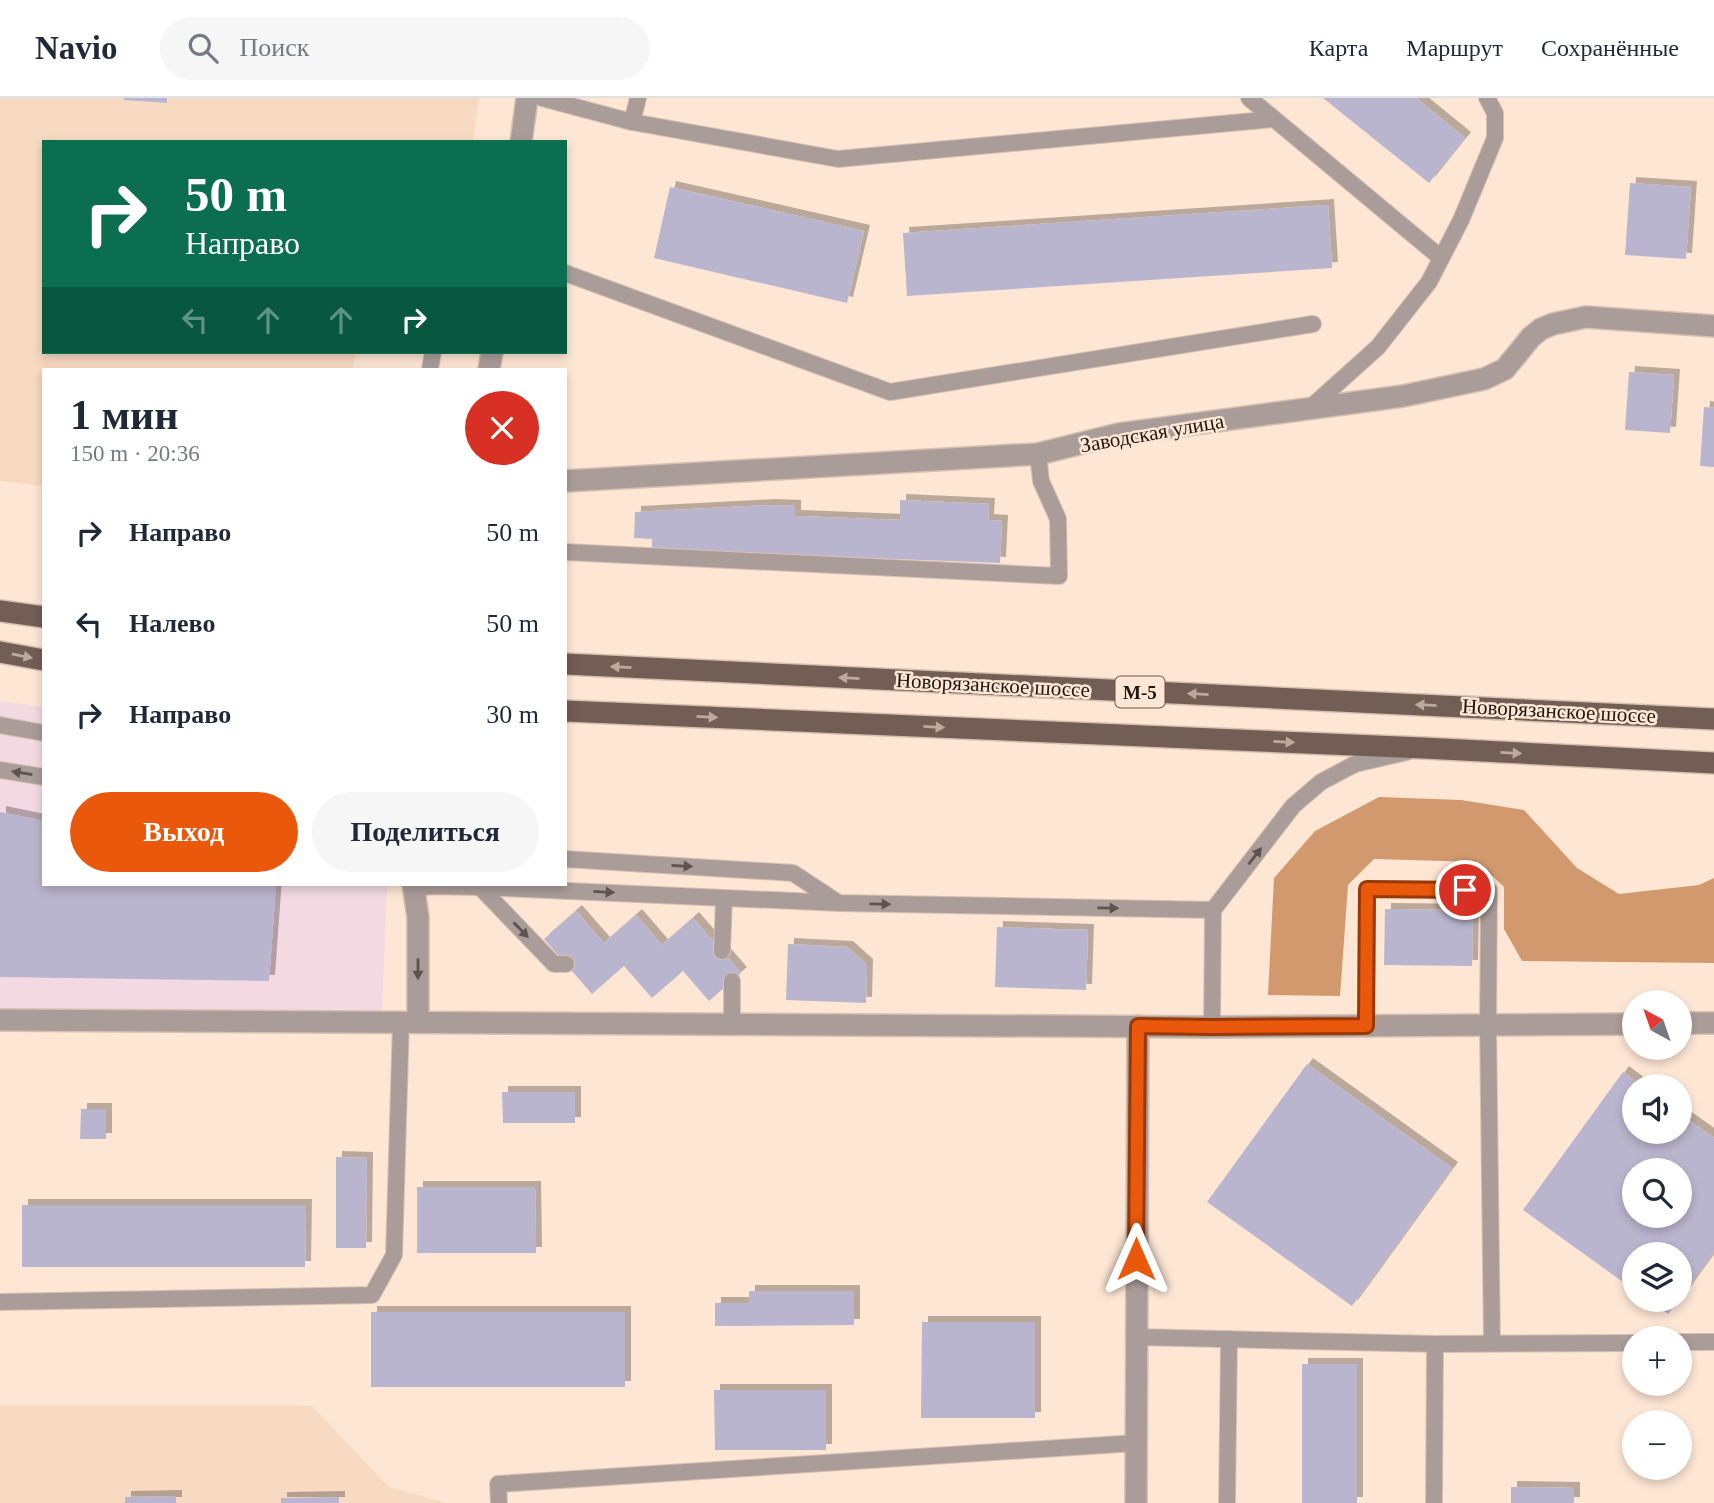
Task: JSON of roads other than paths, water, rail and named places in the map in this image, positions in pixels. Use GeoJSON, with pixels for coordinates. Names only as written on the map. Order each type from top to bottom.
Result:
{"type":"FeatureCollection","features":[{"type":"Feature","properties":{"kind":"main road"},"geometry":{"type":"LineString","coordinates":[[0,611],[42,617]]}},
{"type":"Feature","properties":{"kind":"main road"},"geometry":{"type":"LineString","coordinates":[[0,652],[42,660]]}},
{"type":"Feature","properties":{"kind":"main road","name":"Новорязанское шоссе"},"geometry":{"type":"LineString","coordinates":[[567,664],[1714,719]]}},
{"type":"Feature","properties":{"kind":"main road","name":"Новорязанское шоссе"},"geometry":{"type":"LineString","coordinates":[[567,710],[1714,763]]}},
{"type":"Feature","properties":{"kind":"street"},"geometry":{"type":"LineString","coordinates":[[521,140],[527,98]]}},
{"type":"Feature","properties":{"kind":"street","name":"Заводская улица"},"geometry":{"type":"LineString","coordinates":[[567,481],[1038,454],[1119,434],[1403,396],[1484,379],[1505,369],[1541,329],[1586,317],[1714,326]]}},
{"type":"Feature","properties":{"kind":"street"},"geometry":{"type":"LineString","coordinates":[[409,1021],[418,917],[414,886]]}},
{"type":"Feature","properties":{"kind":"street"},"geometry":{"type":"LineString","coordinates":[[0,1020],[1212,1027],[1622,1024]]}},
{"type":"Feature","properties":{"kind":"street"},"geometry":{"type":"LineString","coordinates":[[1692,1023],[1714,1023]]}},
{"type":"Feature","properties":{"kind":"street"},"geometry":{"type":"LineString","coordinates":[[1136,1503],[1138,1026]]}},
{"type":"Feature","properties":{"kind":"lane"},"geometry":{"type":"LineString","coordinates":[[542,98],[632,122],[838,159],[1274,119]]}},
{"type":"Feature","properties":{"kind":"lane"},"geometry":{"type":"LineString","coordinates":[[632,122],[638,98]]}},
{"type":"Feature","properties":{"kind":"lane"},"geometry":{"type":"LineString","coordinates":[[1249,98],[1441,258]]}},
{"type":"Feature","properties":{"kind":"lane"},"geometry":{"type":"LineString","coordinates":[[1309,409],[1378,347],[1429,282],[1461,220],[1495,138],[1495,113],[1487,98]]}},
{"type":"Feature","properties":{"kind":"lane"},"geometry":{"type":"LineString","coordinates":[[567,274],[890,392],[1313,324]]}},
{"type":"Feature","properties":{"kind":"lane"},"geometry":{"type":"LineString","coordinates":[[567,552],[1059,576],[1058,519],[1041,481],[1038,454]]}},
{"type":"Feature","properties":{"kind":"lane"},"geometry":{"type":"LineString","coordinates":[[0,725],[42,733]]}},
{"type":"Feature","properties":{"kind":"lane"},"geometry":{"type":"LineString","coordinates":[[1212,1027],[1213,910],[1293,806],[1321,782],[1355,764],[1423,748]]}},
{"type":"Feature","properties":{"kind":"lane"},"geometry":{"type":"LineString","coordinates":[[0,770],[42,777]]}},
{"type":"Feature","properties":{"kind":"lane"},"geometry":{"type":"LineString","coordinates":[[567,859],[793,873],[839,903]]}},
{"type":"Feature","properties":{"kind":"lane"},"geometry":{"type":"LineString","coordinates":[[414,886],[433,886]]}},
{"type":"Feature","properties":{"kind":"lane"},"geometry":{"type":"LineString","coordinates":[[481,886],[554,964],[566,964]]}},
{"type":"Feature","properties":{"kind":"lane"},"geometry":{"type":"LineString","coordinates":[[499,886],[839,903],[1213,910]]}},
{"type":"Feature","properties":{"kind":"lane"},"geometry":{"type":"LineString","coordinates":[[1366,1026],[1367,889],[1489,890],[1492,1343]]}},
{"type":"Feature","properties":{"kind":"lane"},"geometry":{"type":"LineString","coordinates":[[722,951],[724,898]]}},
{"type":"Feature","properties":{"kind":"lane"},"geometry":{"type":"LineString","coordinates":[[732,981],[732,1023]]}},
{"type":"Feature","properties":{"kind":"lane"},"geometry":{"type":"LineString","coordinates":[[0,1302],[372,1295],[394,1255],[409,1021]]}},
{"type":"Feature","properties":{"kind":"lane"},"geometry":{"type":"LineString","coordinates":[[1136,1337],[1435,1344],[1622,1343]]}},
{"type":"Feature","properties":{"kind":"lane"},"geometry":{"type":"LineString","coordinates":[[1227,1503],[1229,1339]]}},
{"type":"Feature","properties":{"kind":"lane"},"geometry":{"type":"LineString","coordinates":[[1692,1342],[1714,1342]]}},
{"type":"Feature","properties":{"kind":"lane"},"geometry":{"type":"LineString","coordinates":[[1434,1503],[1435,1344]]}},
{"type":"Feature","properties":{"kind":"lane"},"geometry":{"type":"LineString","coordinates":[[499,1503],[498,1484],[1136,1443]]}}]}
